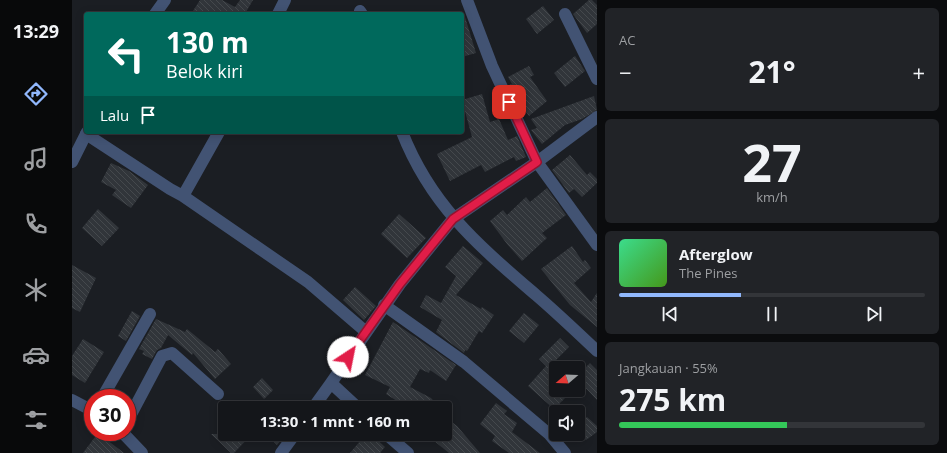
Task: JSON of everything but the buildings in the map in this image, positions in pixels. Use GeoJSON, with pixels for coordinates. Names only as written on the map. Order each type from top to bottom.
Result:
{"type":"FeatureCollection","features":[{"type":"Feature","properties":{"kind":"street"},"geometry":{"type":"LineString","coordinates":[[156,12],[165,0]]}},
{"type":"Feature","properties":{"kind":"street"},"geometry":{"type":"LineString","coordinates":[[279,12],[285,0]]}},
{"type":"Feature","properties":{"kind":"street"},"geometry":{"type":"LineString","coordinates":[[467,0],[492,66],[537,162],[597,245]]}},
{"type":"Feature","properties":{"kind":"street"},"geometry":{"type":"LineString","coordinates":[[565,14],[597,79]]}},
{"type":"Feature","properties":{"kind":"street"},"geometry":{"type":"LineString","coordinates":[[318,401],[384,305],[436,238],[453,219],[537,162],[597,117]]}},
{"type":"Feature","properties":{"kind":"street"},"geometry":{"type":"LineString","coordinates":[[72,162],[86,134]]}},
{"type":"Feature","properties":{"kind":"street"},"geometry":{"type":"LineString","coordinates":[[87,134],[164,186],[183,196],[308,282],[365,332]]}},
{"type":"Feature","properties":{"kind":"street"},"geometry":{"type":"LineString","coordinates":[[183,196],[218,134]]}},
{"type":"Feature","properties":{"kind":"street"},"geometry":{"type":"LineString","coordinates":[[403,134],[424,179],[453,219],[476,244],[597,351]]}},
{"type":"Feature","properties":{"kind":"street"},"geometry":{"type":"LineString","coordinates":[[384,305],[464,362],[549,434],[565,453]]}},
{"type":"Feature","properties":{"kind":"street"},"geometry":{"type":"LineString","coordinates":[[107,389],[150,314]]}},
{"type":"Feature","properties":{"kind":"street"},"geometry":{"type":"LineString","coordinates":[[136,405],[162,356],[168,353],[172,353],[218,394]]}},
{"type":"Feature","properties":{"kind":"street"},"geometry":{"type":"LineString","coordinates":[[331,383],[350,401]]}},
{"type":"Feature","properties":{"kind":"street"},"geometry":{"type":"LineString","coordinates":[[72,400],[84,406]]}},
{"type":"Feature","properties":{"kind":"street"},"geometry":{"type":"LineString","coordinates":[[131,441],[142,453]]}},
{"type":"Feature","properties":{"kind":"street"},"geometry":{"type":"LineString","coordinates":[[281,453],[290,441]]}},
{"type":"Feature","properties":{"kind":"street"},"geometry":{"type":"LineString","coordinates":[[394,441],[408,453]]}},
{"type":"Feature","properties":{"kind":"route"},"geometry":{"type":"LineString","coordinates":[[348,357],[400,284],[453,219],[509,179],[537,162],[509,102]]}}]}
